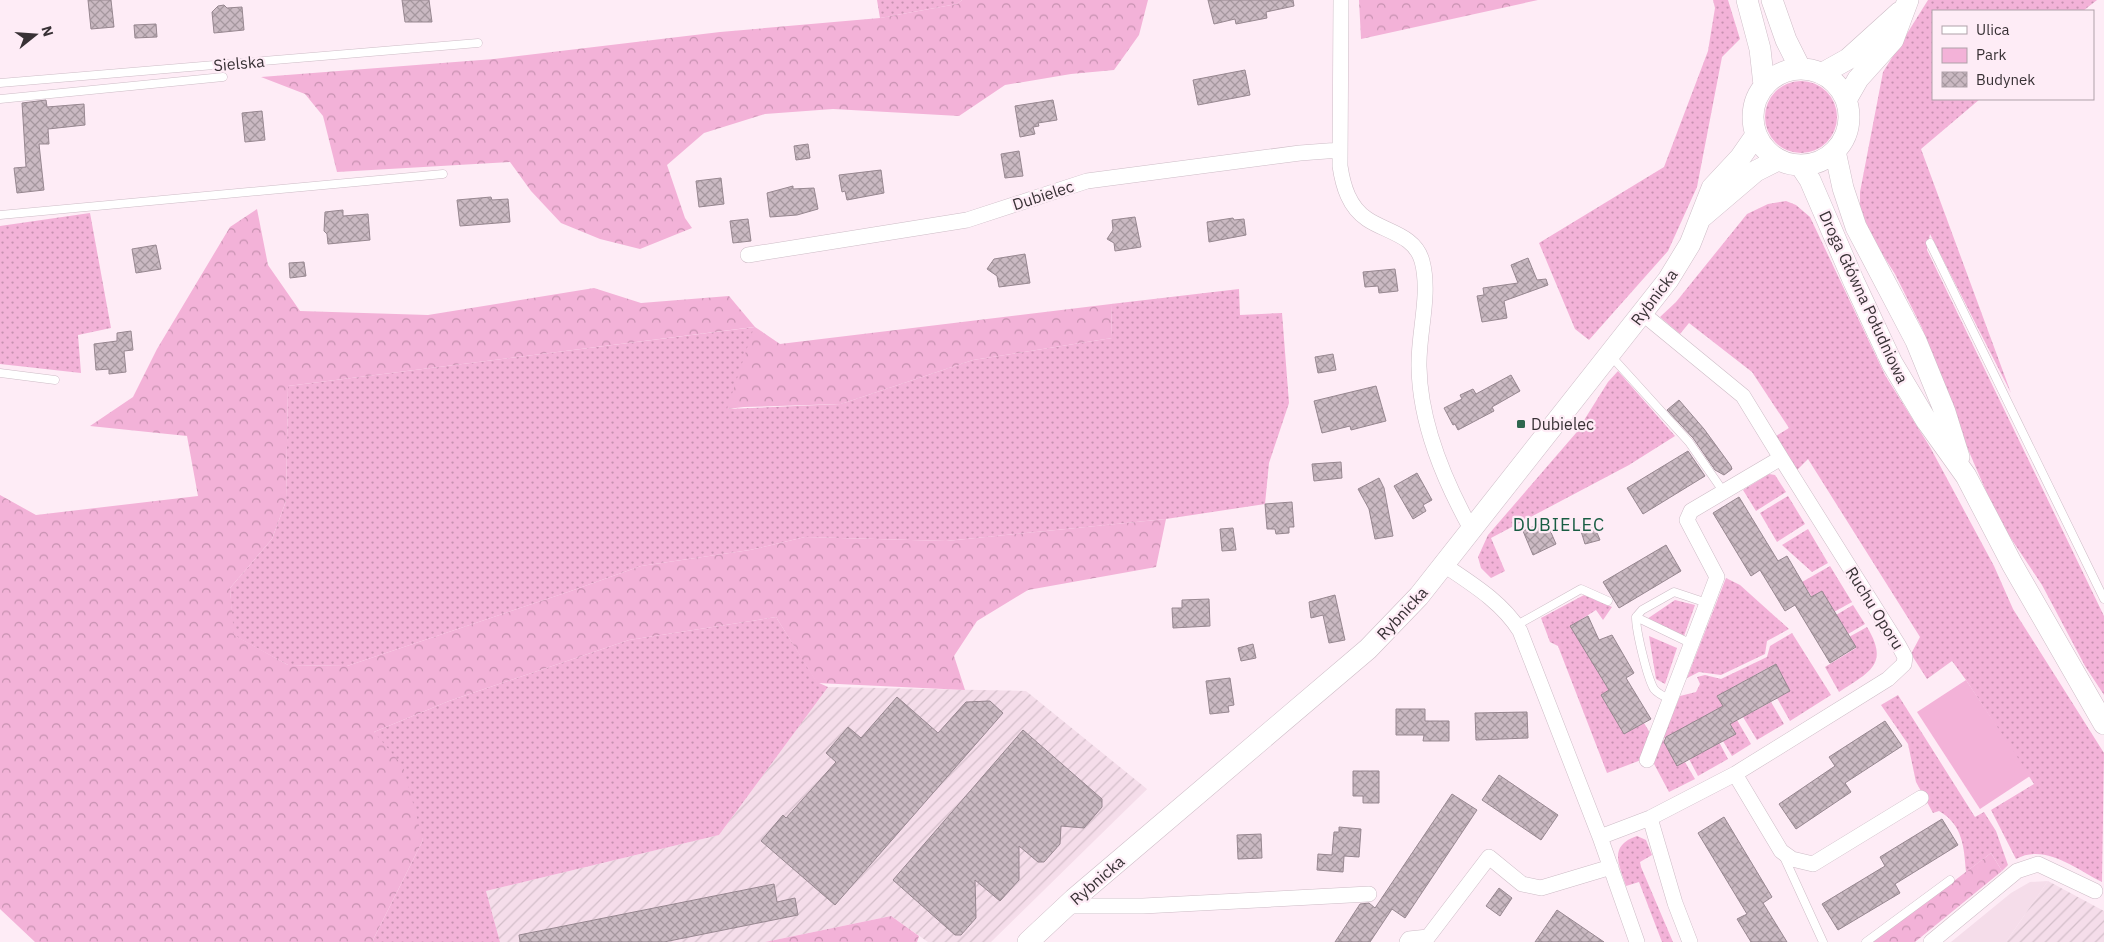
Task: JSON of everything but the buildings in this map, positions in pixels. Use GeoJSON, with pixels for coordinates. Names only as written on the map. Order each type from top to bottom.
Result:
{"type":"FeatureCollection","features":[{"type":"Feature","properties":{"kind":"main road"},"geometry":{"type":"LineString","coordinates":[[1747,0],[1760,49],[1764,85]]}},
{"type":"Feature","properties":{"kind":"main road"},"geometry":{"type":"LineString","coordinates":[[1772,0],[1789,48],[1800,68]]}},
{"type":"Feature","properties":{"kind":"main road"},"geometry":{"type":"LineString","coordinates":[[1823,74],[1843,62],[1862,47],[1906,4]]}},
{"type":"Feature","properties":{"kind":"main road"},"geometry":{"type":"LineString","coordinates":[[1846,100],[1858,79],[1893,40],[1906,4]]}},
{"type":"Feature","properties":{"kind":"main road"},"geometry":{"type":"LineString","coordinates":[[1800,68],[1823,74],[1834,82],[1846,100],[1849,112],[1848,130],[1835,151],[1816,163],[1800,165],[1778,160],[1763,146],[1756,135],[1753,109],[1764,85],[1780,73],[1800,68]]}},
{"type":"Feature","properties":{"kind":"main road","name":"Rybnicka"},"geometry":{"type":"LineString","coordinates":[[1028,942],[1067,906],[1368,649],[1419,596],[1676,269],[1702,217],[1712,188],[1740,158],[1756,135]]}},
{"type":"Feature","properties":{"kind":"main road","name":"Droga Główna Południowa"},"geometry":{"type":"LineString","coordinates":[[1835,151],[1842,188],[1856,227],[1916,341],[1945,412],[1966,476]]}},
{"type":"Feature","properties":{"kind":"main road","name":"Rybnicka"},"geometry":{"type":"LineString","coordinates":[[1702,217],[1756,171],[1778,160]]}},
{"type":"Feature","properties":{"kind":"main road","name":"Droga Główna Południowa"},"geometry":{"type":"LineString","coordinates":[[1800,165],[1810,180],[1854,282],[1892,363],[1926,420],[1966,476],[2012,564],[2104,724]]}},
{"type":"Feature","properties":{"kind":"street"},"geometry":{"type":"LineString","coordinates":[[1341,0],[1340,150],[1344,188],[1352,202],[1366,218],[1415,245],[1422,260],[1425,276],[1418,366],[1422,401],[1433,443],[1445,476],[1471,529]]}},
{"type":"Feature","properties":{"kind":"street","name":"Dubielec"},"geometry":{"type":"LineString","coordinates":[[748,255],[967,220],[1087,181],[1300,152],[1340,150]]}},
{"type":"Feature","properties":{"kind":"street","name":"Ruchu Oporu"},"geometry":{"type":"LineString","coordinates":[[1600,837],[1650,818],[1735,774],[1888,679],[1904,664],[1905,657],[1743,396],[1642,313]]}},
{"type":"Feature","properties":{"kind":"street"},"geometry":{"type":"LineString","coordinates":[[1647,760],[1717,577],[1688,520],[1691,511],[1698,505],[1781,458]]}},
{"type":"Feature","properties":{"kind":"street"},"geometry":{"type":"LineString","coordinates":[[1444,565],[1493,600],[1517,625],[1600,837],[1637,942]]}},
{"type":"Feature","properties":{"kind":"street"},"geometry":{"type":"LineString","coordinates":[[1735,774],[1781,851],[1792,859],[1814,864],[1921,798]]}},
{"type":"Feature","properties":{"kind":"street"},"geometry":{"type":"LineString","coordinates":[[1650,818],[1675,903],[1690,942]]}},
{"type":"Feature","properties":{"kind":"street"},"geometry":{"type":"LineString","coordinates":[[1407,942],[1428,937],[1489,857],[1522,884],[1542,888],[1611,868]]}},
{"type":"Feature","properties":{"kind":"street"},"geometry":{"type":"LineString","coordinates":[[1931,942],[2017,871],[2038,864],[2095,891]]}},
{"type":"Feature","properties":{"kind":"street"},"geometry":{"type":"LineString","coordinates":[[1067,906],[1144,906],[1369,894]]}},
{"type":"Feature","properties":{"kind":"lane","name":"Sielska"},"geometry":{"type":"LineString","coordinates":[[0,83],[478,43]]}},
{"type":"Feature","properties":{"kind":"lane","name":"Sielska"},"geometry":{"type":"LineString","coordinates":[[0,98],[223,77]]}},
{"type":"Feature","properties":{"kind":"lane"},"geometry":{"type":"LineString","coordinates":[[0,215],[443,174]]}},
{"type":"Feature","properties":{"kind":"lane"},"geometry":{"type":"LineString","coordinates":[[1930,243],[2104,599]]}},
{"type":"Feature","properties":{"kind":"lane"},"geometry":{"type":"LineString","coordinates":[[1609,354],[1689,442],[1723,491]]}},
{"type":"Feature","properties":{"kind":"lane"},"geometry":{"type":"LineString","coordinates":[[0,373],[55,380]]}},
{"type":"Feature","properties":{"kind":"lane"},"geometry":{"type":"LineString","coordinates":[[1517,625],[1581,590],[1608,602]]}},
{"type":"Feature","properties":{"kind":"lane"},"geometry":{"type":"LineString","coordinates":[[1670,700],[1656,690],[1650,681],[1636,628],[1636,617],[1642,610],[1674,592],[1707,603]]}},
{"type":"Feature","properties":{"kind":"lane"},"geometry":{"type":"LineString","coordinates":[[1636,617],[1692,644]]}},
{"type":"Feature","properties":{"kind":"lane"},"geometry":{"type":"LineString","coordinates":[[1781,851],[1824,942]]}},
{"type":"Feature","properties":{"kind":"lane"},"geometry":{"type":"LineString","coordinates":[[1866,942],[1950,880]]}},
{"type":"Feature","properties":{"kind":"shaded area"},"geometry":{"type":"Polygon","coordinates":[[[828,687],[1026,691],[1147,789],[991,942],[928,942],[891,916],[765,942],[500,942],[486,891],[719,835],[828,687]]]}},
{"type":"Feature","properties":{"kind":"shaded area"},"geometry":{"type":"Polygon","coordinates":[[[2048,881],[2006,942],[1951,942],[2011,893],[2030,882],[2048,881]]]}},
{"type":"Feature","properties":{"kind":"shaded area"},"geometry":{"type":"Polygon","coordinates":[[[2048,881],[2104,911],[2104,942],[2006,942],[2048,881]]]}},
{"type":"Feature","properties":{"kind":"green space"},"geometry":{"type":"Polygon","coordinates":[[[877,0],[962,0],[957,4],[880,18],[877,0]]]}},
{"type":"Feature","properties":{"kind":"green space"},"geometry":{"type":"Polygon","coordinates":[[[962,0],[1148,0],[1139,35],[1114,70],[1071,74],[1005,85],[959,116],[833,109],[765,114],[704,133],[667,165],[685,218],[692,228],[640,249],[600,239],[561,223],[531,191],[510,162],[337,172],[323,116],[305,94],[261,77],[494,59],[720,32],[880,18],[957,4],[962,0]]]}},
{"type":"Feature","properties":{"kind":"green space"},"geometry":{"type":"Polygon","coordinates":[[[1359,0],[1538,0],[1361,39],[1359,0]]]}},
{"type":"Feature","properties":{"kind":"green space"},"geometry":{"type":"Polygon","coordinates":[[[1713,0],[1728,0],[1740,39],[1722,57],[1697,187],[1668,251],[1589,340],[1575,329],[1539,243],[1664,167],[1708,51],[1715,8],[1713,0]]]}},
{"type":"Feature","properties":{"kind":"green space"},"geometry":{"type":"Polygon","coordinates":[[[1928,0],[2097,0],[2084,10],[1932,10],[1932,100],[1979,100],[1921,149],[2011,393],[1930,234],[1927,250],[2104,616],[2104,695],[2085,666],[2042,585],[1998,519],[1955,419],[1922,328],[1895,274],[1860,219],[1860,192],[1883,72],[1928,0]]]}},
{"type":"Feature","properties":{"kind":"green space"},"geometry":{"type":"Polygon","coordinates":[[[1801,81],[1815,84],[1827,91],[1834,103],[1837,117],[1834,131],[1827,143],[1815,150],[1801,153],[1787,150],[1775,143],[1768,131],[1765,117],[1768,103],[1775,91],[1787,84],[1801,81]]]}},
{"type":"Feature","properties":{"kind":"green space"},"geometry":{"type":"Polygon","coordinates":[[[1786,201],[1796,205],[1810,217],[1885,375],[1930,447],[1994,566],[2013,609],[2104,753],[2102,882],[2071,865],[2049,856],[2027,855],[2016,859],[1991,810],[2034,784],[1966,680],[1952,661],[1927,679],[1911,654],[1920,637],[1808,459],[1797,470],[1776,436],[1789,428],[1752,372],[1689,323],[1680,334],[1660,317],[1676,302],[1747,214],[1768,204],[1786,201]]]}},
{"type":"Feature","properties":{"kind":"green space"},"geometry":{"type":"Polygon","coordinates":[[[257,209],[268,265],[300,311],[428,315],[594,288],[641,303],[729,296],[755,327],[780,344],[1111,304],[1112,338],[973,360],[841,404],[727,409],[754,327],[288,386],[286,501],[272,539],[230,588],[234,635],[288,665],[347,666],[641,566],[750,550],[805,537],[946,541],[1166,519],[1156,567],[1028,590],[977,621],[954,656],[965,690],[817,683],[776,617],[629,640],[449,701],[374,732],[403,766],[423,840],[372,942],[35,942],[0,909],[0,495],[36,515],[198,496],[187,436],[90,426],[133,397],[157,349],[230,227],[257,209]]]}},
{"type":"Feature","properties":{"kind":"green space"},"geometry":{"type":"Polygon","coordinates":[[[90,213],[111,328],[78,335],[81,373],[0,364],[0,226],[90,213]]]}},
{"type":"Feature","properties":{"kind":"green space"},"geometry":{"type":"Polygon","coordinates":[[[1239,289],[1240,315],[1282,313],[1289,403],[1269,463],[1265,504],[1166,519],[946,541],[805,537],[750,550],[641,566],[347,666],[288,665],[233,635],[230,588],[272,539],[286,501],[288,386],[755,327],[728,409],[841,404],[973,360],[1112,338],[1111,304],[1239,289]]]}},
{"type":"Feature","properties":{"kind":"green space"},"geometry":{"type":"Polygon","coordinates":[[[1618,371],[1675,436],[1629,465],[1491,538],[1505,571],[1491,578],[1481,568],[1478,557],[1488,535],[1576,433],[1608,382],[1618,371]]]}},
{"type":"Feature","properties":{"kind":"green space"},"geometry":{"type":"Polygon","coordinates":[[[1769,474],[1775,475],[1786,492],[1756,511],[1743,490],[1769,474]]]}},
{"type":"Feature","properties":{"kind":"green space"},"geometry":{"type":"Polygon","coordinates":[[[1788,496],[1805,524],[1777,542],[1760,513],[1788,496]]]}},
{"type":"Feature","properties":{"kind":"green space"},"geometry":{"type":"Polygon","coordinates":[[[1808,529],[1828,563],[1812,572],[1782,545],[1808,529]]]}},
{"type":"Feature","properties":{"kind":"green space"},"geometry":{"type":"Polygon","coordinates":[[[1830,566],[1852,602],[1834,612],[1822,591],[1812,597],[1802,582],[1830,566]]]}},
{"type":"Feature","properties":{"kind":"green space"},"geometry":{"type":"Polygon","coordinates":[[[1726,578],[1740,585],[1789,629],[1767,641],[1765,654],[1721,675],[1699,672],[1687,678],[1726,578]]]}},
{"type":"Feature","properties":{"kind":"green space"},"geometry":{"type":"Polygon","coordinates":[[[1584,595],[1612,607],[1603,620],[1596,610],[1571,626],[1609,690],[1601,695],[1624,734],[1644,723],[1650,733],[1641,760],[1607,773],[1558,646],[1550,642],[1541,618],[1584,595]]]}},
{"type":"Feature","properties":{"kind":"green space"},"geometry":{"type":"Polygon","coordinates":[[[1675,600],[1695,605],[1684,636],[1647,619],[1675,600]]]}},
{"type":"Feature","properties":{"kind":"green space"},"geometry":{"type":"Polygon","coordinates":[[[1853,605],[1865,624],[1848,634],[1836,615],[1853,605]]]}},
{"type":"Feature","properties":{"kind":"green space"},"geometry":{"type":"Polygon","coordinates":[[[776,617],[817,682],[828,687],[719,835],[486,891],[500,942],[372,942],[423,840],[374,732],[449,701],[629,640],[776,617]]]}},
{"type":"Feature","properties":{"kind":"green space"},"geometry":{"type":"Polygon","coordinates":[[[1867,627],[1877,650],[1873,666],[1867,673],[1839,692],[1825,667],[1856,648],[1849,637],[1867,627]]]}},
{"type":"Feature","properties":{"kind":"green space"},"geometry":{"type":"Polygon","coordinates":[[[1792,633],[1831,695],[1790,721],[1777,698],[1790,691],[1775,664],[1717,696],[1723,706],[1663,739],[1677,765],[1685,762],[1695,779],[1669,792],[1653,762],[1680,696],[1696,692],[1700,684],[1697,677],[1705,675],[1721,679],[1767,657],[1770,646],[1792,633]]]}},
{"type":"Feature","properties":{"kind":"green space"},"geometry":{"type":"Polygon","coordinates":[[[1649,636],[1677,648],[1665,684],[1656,679],[1649,636]]]}},
{"type":"Feature","properties":{"kind":"green space"},"geometry":{"type":"Polygon","coordinates":[[[1966,680],[2030,776],[1980,809],[1917,712],[1966,680]]]}},
{"type":"Feature","properties":{"kind":"green space"},"geometry":{"type":"Polygon","coordinates":[[[1898,695],[1975,817],[1984,812],[1996,831],[2008,865],[2002,871],[1991,853],[1966,872],[1963,845],[1958,830],[1939,811],[1933,813],[1916,782],[1908,744],[1881,705],[1898,695]]]}},
{"type":"Feature","properties":{"kind":"green space"},"geometry":{"type":"Polygon","coordinates":[[[1771,702],[1784,724],[1757,740],[1743,717],[1771,702]]]}},
{"type":"Feature","properties":{"kind":"green space"},"geometry":{"type":"Polygon","coordinates":[[[1737,720],[1751,744],[1732,756],[1723,741],[1735,734],[1730,723],[1737,720]]]}},
{"type":"Feature","properties":{"kind":"green space"},"geometry":{"type":"Polygon","coordinates":[[[1719,742],[1728,759],[1698,776],[1689,759],[1719,742]]]}},
{"type":"Feature","properties":{"kind":"green space"},"geometry":{"type":"Polygon","coordinates":[[[1637,836],[1646,840],[1652,855],[1640,862],[1641,867],[1673,942],[1662,942],[1639,882],[1626,886],[1619,863],[1619,850],[1628,840],[1637,836]]]}},
{"type":"Feature","properties":{"kind":"green space"},"geometry":{"type":"Polygon","coordinates":[[[1991,853],[2002,871],[1915,942],[1873,942],[1991,853]]]}},
{"type":"Feature","properties":{"kind":"green space"},"geometry":{"type":"Polygon","coordinates":[[[891,916],[919,936],[917,942],[765,942],[891,916]]]}},
{"type":"Feature","properties":{"kind":"place","name":"Dubielec"},"geometry":{"type":"Point","coordinates":[1521,424]}},
{"type":"Feature","properties":{"kind":"district","name":"DUBIELEC"},"geometry":{"type":"Point","coordinates":[1559,525]}}]}
